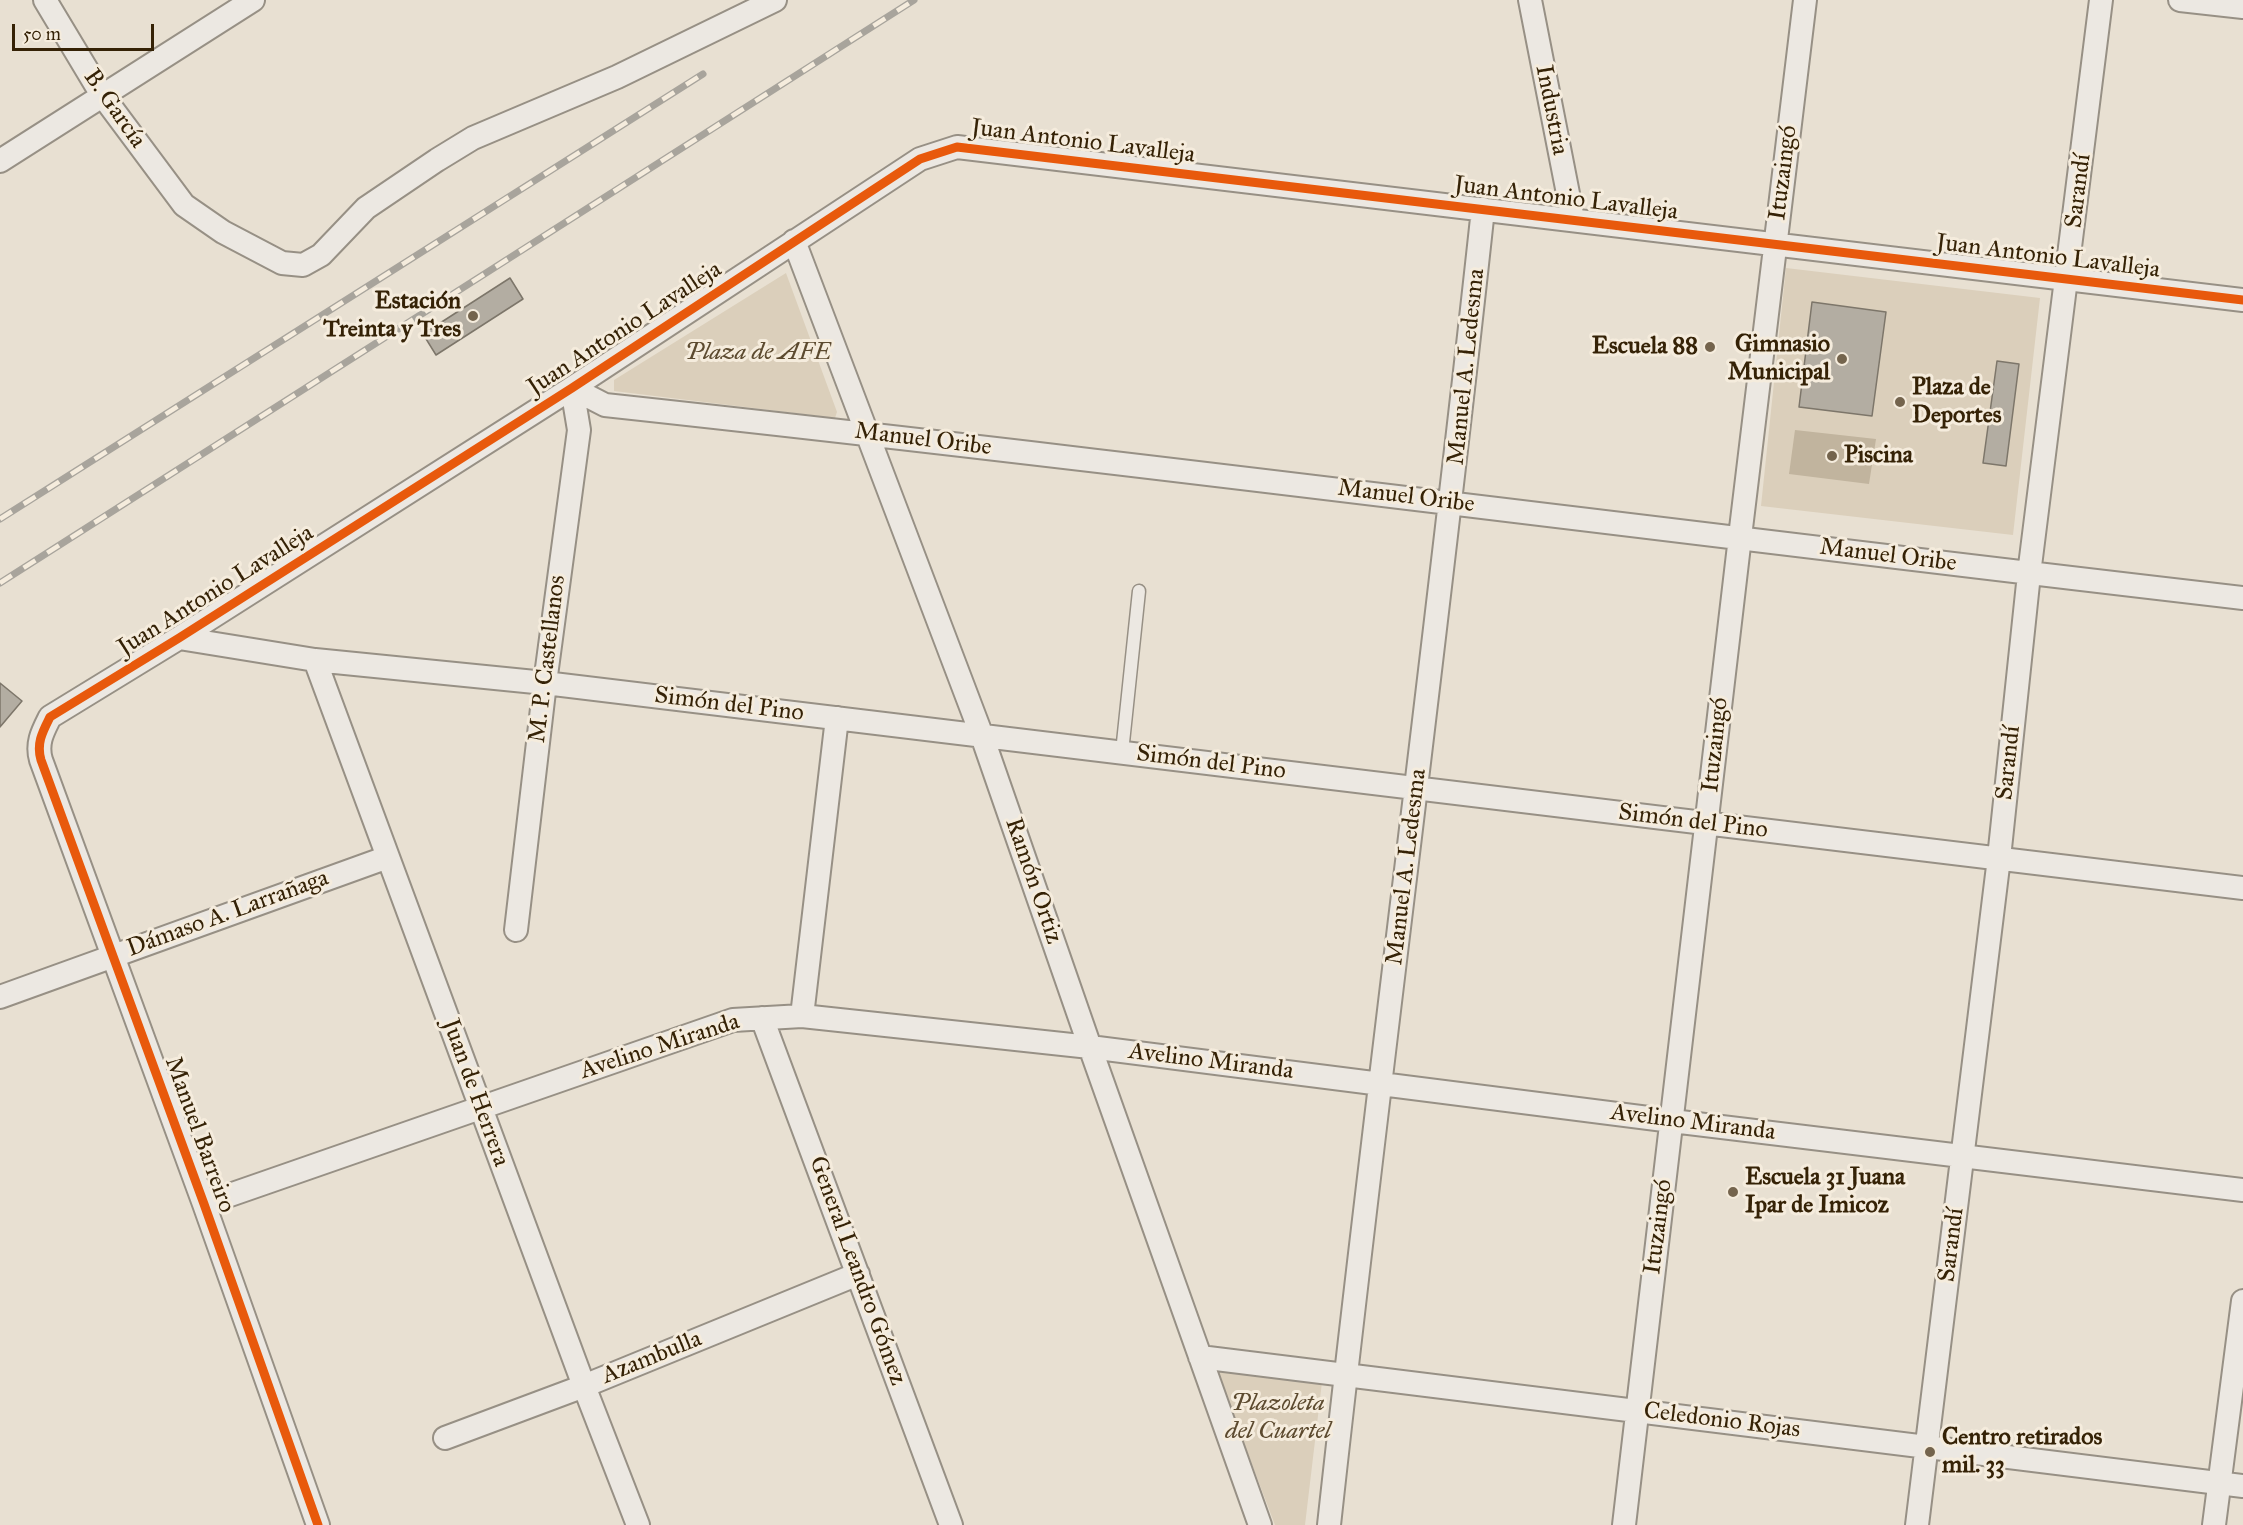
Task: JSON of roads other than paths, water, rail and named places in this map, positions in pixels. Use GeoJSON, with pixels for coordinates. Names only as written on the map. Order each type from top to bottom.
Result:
{"type":"FeatureCollection","features":[{"type":"Feature","properties":{"kind":"street","name":"B. García"},"geometry":{"type":"LineString","coordinates":[[45,0],[102,95],[184,205],[223,232],[282,263],[303,265],[321,255],[366,208],[473,138],[617,77],[775,0]]}},
{"type":"Feature","properties":{"kind":"street"},"geometry":{"type":"LineString","coordinates":[[0,160],[253,0]]}},
{"type":"Feature","properties":{"kind":"street","name":"Industria"},"geometry":{"type":"LineString","coordinates":[[1530,0],[1572,219]]}},
{"type":"Feature","properties":{"kind":"street","name":"Ituzaingó"},"geometry":{"type":"LineString","coordinates":[[1624,1525],[1707,825],[1738,538],[1805,0]]}},
{"type":"Feature","properties":{"kind":"street","name":"Sarandí"},"geometry":{"type":"LineString","coordinates":[[1917,1525],[1964,1155],[2030,573],[2102,0]]}},
{"type":"Feature","properties":{"kind":"street"},"geometry":{"type":"LineString","coordinates":[[2180,0],[2243,7]]}},
{"type":"Feature","properties":{"kind":"street","name":"Juan Antonio Lavalleja"},"geometry":{"type":"LineString","coordinates":[[40,760],[38,750],[41,734],[50,717],[179,638],[572,388],[920,159],[957,147],[2243,300]]}},
{"type":"Feature","properties":{"kind":"street","name":"Manuel A. Ledesma"},"geometry":{"type":"LineString","coordinates":[[1329,1525],[1345,1375],[1452,502],[1484,209]]}},
{"type":"Feature","properties":{"kind":"street","name":"Ramón Ortiz"},"geometry":{"type":"LineString","coordinates":[[794,241],[982,736],[1260,1525]]}},
{"type":"Feature","properties":{"kind":"street","name":"Manuel Oribe"},"geometry":{"type":"LineString","coordinates":[[572,388],[605,405],[867,433],[2243,598]]}},
{"type":"Feature","properties":{"kind":"street","name":"M. P. Castellanos"},"geometry":{"type":"LineString","coordinates":[[516,930],[545,682],[579,429],[572,388]]}},
{"type":"Feature","properties":{"kind":"street","name":"Simón del Pino"},"geometry":{"type":"LineString","coordinates":[[179,638],[315,660],[545,682],[1707,825],[2243,888]]}},
{"type":"Feature","properties":{"kind":"street","name":"Juan de Herrera"},"geometry":{"type":"LineString","coordinates":[[315,660],[584,1386],[638,1525]]}},
{"type":"Feature","properties":{"kind":"street"},"geometry":{"type":"LineString","coordinates":[[802,1016],[837,718]]}},
{"type":"Feature","properties":{"kind":"street","name":"Manuel Barreiro"},"geometry":{"type":"LineString","coordinates":[[40,760],[204,1204],[318,1525]]}},
{"type":"Feature","properties":{"kind":"street","name":"Dámaso A. Larrañaga"},"geometry":{"type":"LineString","coordinates":[[0,997],[388,857]]}},
{"type":"Feature","properties":{"kind":"street","name":"Avelino Miranda"},"geometry":{"type":"LineString","coordinates":[[204,1204],[732,1020],[802,1016],[1090,1047],[1672,1121],[2243,1190]]}},
{"type":"Feature","properties":{"kind":"street","name":"General Leandro Gómez"},"geometry":{"type":"LineString","coordinates":[[762,1018],[951,1525]]}},
{"type":"Feature","properties":{"kind":"street","name":"Azambulla"},"geometry":{"type":"LineString","coordinates":[[445,1438],[584,1386],[858,1274]]}},
{"type":"Feature","properties":{"kind":"street"},"geometry":{"type":"LineString","coordinates":[[2214,1525],[2243,1301]]}},
{"type":"Feature","properties":{"kind":"street","name":"Celedonio Rojas"},"geometry":{"type":"LineString","coordinates":[[1200,1357],[2243,1486]]}},
{"type":"Feature","properties":{"kind":"lane"},"geometry":{"type":"LineString","coordinates":[[1122,752],[1139,591]]}},
{"type":"Feature","properties":{"kind":"railway"},"geometry":{"type":"LineString","coordinates":[[0,583],[914,0]]}},
{"type":"Feature","properties":{"kind":"railway"},"geometry":{"type":"LineString","coordinates":[[0,519],[703,74]]}},
{"type":"Feature","properties":{"kind":"place","name":"Estación Treinta y Tres"},"geometry":{"type":"Point","coordinates":[473,316]}},
{"type":"Feature","properties":{"kind":"place","name":"Escuela 88"},"geometry":{"type":"Point","coordinates":[1710,347]}},
{"type":"Feature","properties":{"kind":"place","name":"Gimnasio Municipal"},"geometry":{"type":"Point","coordinates":[1842,359]}},
{"type":"Feature","properties":{"kind":"place","name":"Plaza de Deportes"},"geometry":{"type":"Point","coordinates":[1900,402]}},
{"type":"Feature","properties":{"kind":"place","name":"Piscina"},"geometry":{"type":"Point","coordinates":[1832,456]}},
{"type":"Feature","properties":{"kind":"place","name":"Escuela 31 Juana Ipar de Imicoz"},"geometry":{"type":"Point","coordinates":[1733,1192]}},
{"type":"Feature","properties":{"kind":"place","name":"Centro retirados mil. 33"},"geometry":{"type":"Point","coordinates":[1930,1452]}},
{"type":"Feature","properties":{"kind":"park label","name":"Plaza de AFE"},"geometry":{"type":"Point","coordinates":[758,353]}},
{"type":"Feature","properties":{"kind":"park label","name":"Plazoleta del Cuartel"},"geometry":{"type":"Point","coordinates":[1278,1418]}}]}
